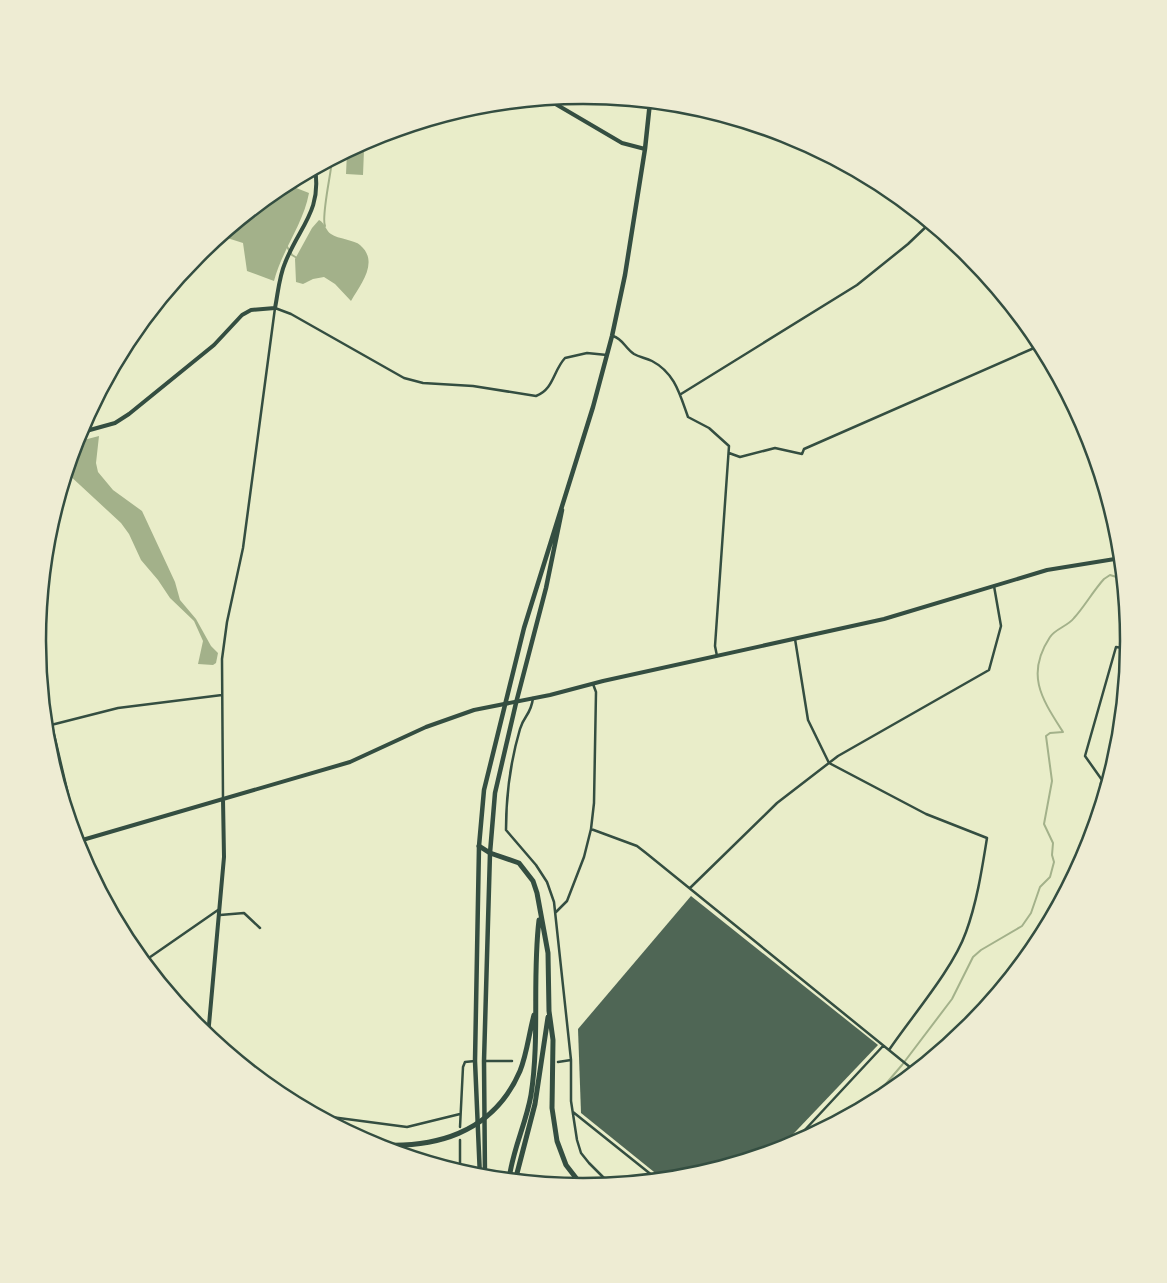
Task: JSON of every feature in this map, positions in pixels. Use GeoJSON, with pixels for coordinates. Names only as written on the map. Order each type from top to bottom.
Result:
{"type":"FeatureCollection","features":[{"type":"Feature","properties":{"kind":"highway"},"geometry":{"type":"LineString","coordinates":[[478,846],[490,853],[511,860],[524,868],[535,887],[548,953],[549,1011],[553,1040],[552,1108],[556,1141],[566,1165],[576,1179]]}},
{"type":"Feature","properties":{"kind":"highway"},"geometry":{"type":"LineString","coordinates":[[510,1173],[531,1096],[537,1034],[535,952],[540,914]]}},
{"type":"Feature","properties":{"kind":"highway"},"geometry":{"type":"LineString","coordinates":[[517,1174],[535,1104],[549,1011]]}},
{"type":"Feature","properties":{"kind":"highway"},"geometry":{"type":"LineString","coordinates":[[397,1145],[429,1143],[466,1131],[495,1109],[521,1070],[535,1012]]}},
{"type":"Feature","properties":{"kind":"main road"},"geometry":{"type":"LineString","coordinates":[[480,1168],[475,1061],[478,846],[484,790],[504,704],[612,336],[625,275],[645,149],[649,108]]}},
{"type":"Feature","properties":{"kind":"main road"},"geometry":{"type":"LineString","coordinates":[[485,1169],[484,1061],[490,853],[495,793],[546,588],[565,491]]}},
{"type":"Feature","properties":{"kind":"street"},"geometry":{"type":"LineString","coordinates":[[557,105],[622,143],[645,149]]}},
{"type":"Feature","properties":{"kind":"street"},"geometry":{"type":"LineString","coordinates":[[209,1026],[224,857],[222,658],[227,622],[243,548],[275,308],[285,263],[314,208],[315,176]]}},
{"type":"Feature","properties":{"kind":"street"},"geometry":{"type":"LineString","coordinates":[[681,394],[857,285],[925,227]]}},
{"type":"Feature","properties":{"kind":"street"},"geometry":{"type":"LineString","coordinates":[[90,430],[115,423],[130,414],[206,351],[242,315],[251,310],[275,308],[291,314],[404,378],[422,383],[474,386],[536,396],[544,393],[549,387],[565,358],[587,353],[607,355]]}},
{"type":"Feature","properties":{"kind":"street"},"geometry":{"type":"LineString","coordinates":[[612,336],[623,342],[632,353],[653,362],[663,370],[681,394],[688,416],[727,442],[729,453],[715,646],[717,656]]}},
{"type":"Feature","properties":{"kind":"street"},"geometry":{"type":"LineString","coordinates":[[729,453],[740,457],[775,448],[802,454],[804,448],[1033,348]]}},
{"type":"Feature","properties":{"kind":"street"},"geometry":{"type":"LineString","coordinates":[[84,840],[350,762],[445,720],[504,704],[516,703],[884,619],[1057,567],[1114,559]]}},
{"type":"Feature","properties":{"kind":"street"},"geometry":{"type":"LineString","coordinates":[[690,888],[777,803],[829,764],[989,670],[1001,626],[994,586]]}},
{"type":"Feature","properties":{"kind":"street"},"geometry":{"type":"LineString","coordinates":[[795,640],[808,720],[829,764],[926,814],[987,838],[979,884],[963,939],[956,954],[888,1050]]}},
{"type":"Feature","properties":{"kind":"street"},"geometry":{"type":"LineString","coordinates":[[1102,780],[1085,756],[1116,647],[1121,648]]}},
{"type":"Feature","properties":{"kind":"street"},"geometry":{"type":"LineString","coordinates":[[556,912],[566,901],[584,857],[591,829],[594,803],[596,702],[593,684]]}},
{"type":"Feature","properties":{"kind":"street"},"geometry":{"type":"LineString","coordinates":[[53,724],[118,708],[223,695]]}},
{"type":"Feature","properties":{"kind":"street"},"geometry":{"type":"LineString","coordinates":[[533,698],[530,714],[522,721],[510,768],[506,830],[509,836],[530,856],[547,882],[556,912],[571,1060],[572,1111],[577,1140],[581,1153],[605,1178]]}},
{"type":"Feature","properties":{"kind":"street"},"geometry":{"type":"LineString","coordinates":[[591,829],[637,846],[911,1068]]}},
{"type":"Feature","properties":{"kind":"street"},"geometry":{"type":"LineString","coordinates":[[149,958],[220,909]]}},
{"type":"Feature","properties":{"kind":"street"},"geometry":{"type":"LineString","coordinates":[[220,915],[244,913],[260,928]]}},
{"type":"Feature","properties":{"kind":"street"},"geometry":{"type":"LineString","coordinates":[[803,1131],[883,1046]]}},
{"type":"Feature","properties":{"kind":"street"},"geometry":{"type":"LineString","coordinates":[[484,1061],[512,1060]]}},
{"type":"Feature","properties":{"kind":"street"},"geometry":{"type":"LineString","coordinates":[[558,1062],[571,1060]]}},
{"type":"Feature","properties":{"kind":"street"},"geometry":{"type":"LineString","coordinates":[[460,1127],[463,1067],[465,1062],[475,1061]]}},
{"type":"Feature","properties":{"kind":"street"},"geometry":{"type":"LineString","coordinates":[[572,1111],[651,1174]]}},
{"type":"Feature","properties":{"kind":"street"},"geometry":{"type":"LineString","coordinates":[[335,1117],[419,1126],[460,1114]]}},
{"type":"Feature","properties":{"kind":"street"},"geometry":{"type":"LineString","coordinates":[[460,1140],[460,1164]]}},
{"type":"Feature","properties":{"kind":"shaded area"},"geometry":{"type":"Polygon","coordinates":[[[364,152],[363,175],[346,174],[347,160],[364,152]]]}},
{"type":"Feature","properties":{"kind":"shaded area"},"geometry":{"type":"Polygon","coordinates":[[[296,188],[309,193],[302,216],[274,281],[247,271],[243,243],[229,238],[256,215],[296,188]]]}},
{"type":"Feature","properties":{"kind":"shaded area"},"geometry":{"type":"Polygon","coordinates":[[[319,220],[331,234],[358,243],[366,252],[368,266],[366,273],[351,301],[335,284],[324,277],[313,279],[303,284],[296,282],[295,259],[312,228],[319,220]]]}},
{"type":"Feature","properties":{"kind":"shaded area"},"geometry":{"type":"Polygon","coordinates":[[[99,436],[96,463],[98,472],[113,490],[142,511],[175,582],[180,600],[196,619],[211,646],[218,653],[216,663],[213,665],[198,664],[203,641],[194,621],[170,598],[141,560],[129,534],[121,523],[72,478],[86,439],[99,436]]]}},
{"type":"Feature","properties":{"kind":"building"},"geometry":{"type":"Polygon","coordinates":[[[691,896],[878,1045],[790,1138],[723,1160],[656,1174],[581,1113],[578,1029],[691,896]]]}},
{"type":"Feature","properties":{"kind":"waterway"},"geometry":{"type":"LineString","coordinates":[[325,226],[325,205],[331,168]]}},
{"type":"Feature","properties":{"kind":"waterway"},"geometry":{"type":"LineString","coordinates":[[286,245],[292,255],[297,258]]}},
{"type":"Feature","properties":{"kind":"waterway"},"geometry":{"type":"LineString","coordinates":[[883,1087],[952,999],[973,957],[981,950],[1022,926],[1031,913],[1040,887],[1050,877],[1054,862],[1052,855],[1053,843],[1044,824],[1052,781],[1046,736],[1050,733],[1063,732],[1049,709],[1039,686],[1039,663],[1050,637],[1071,621],[1104,579],[1110,575],[1117,577]]}}]}
